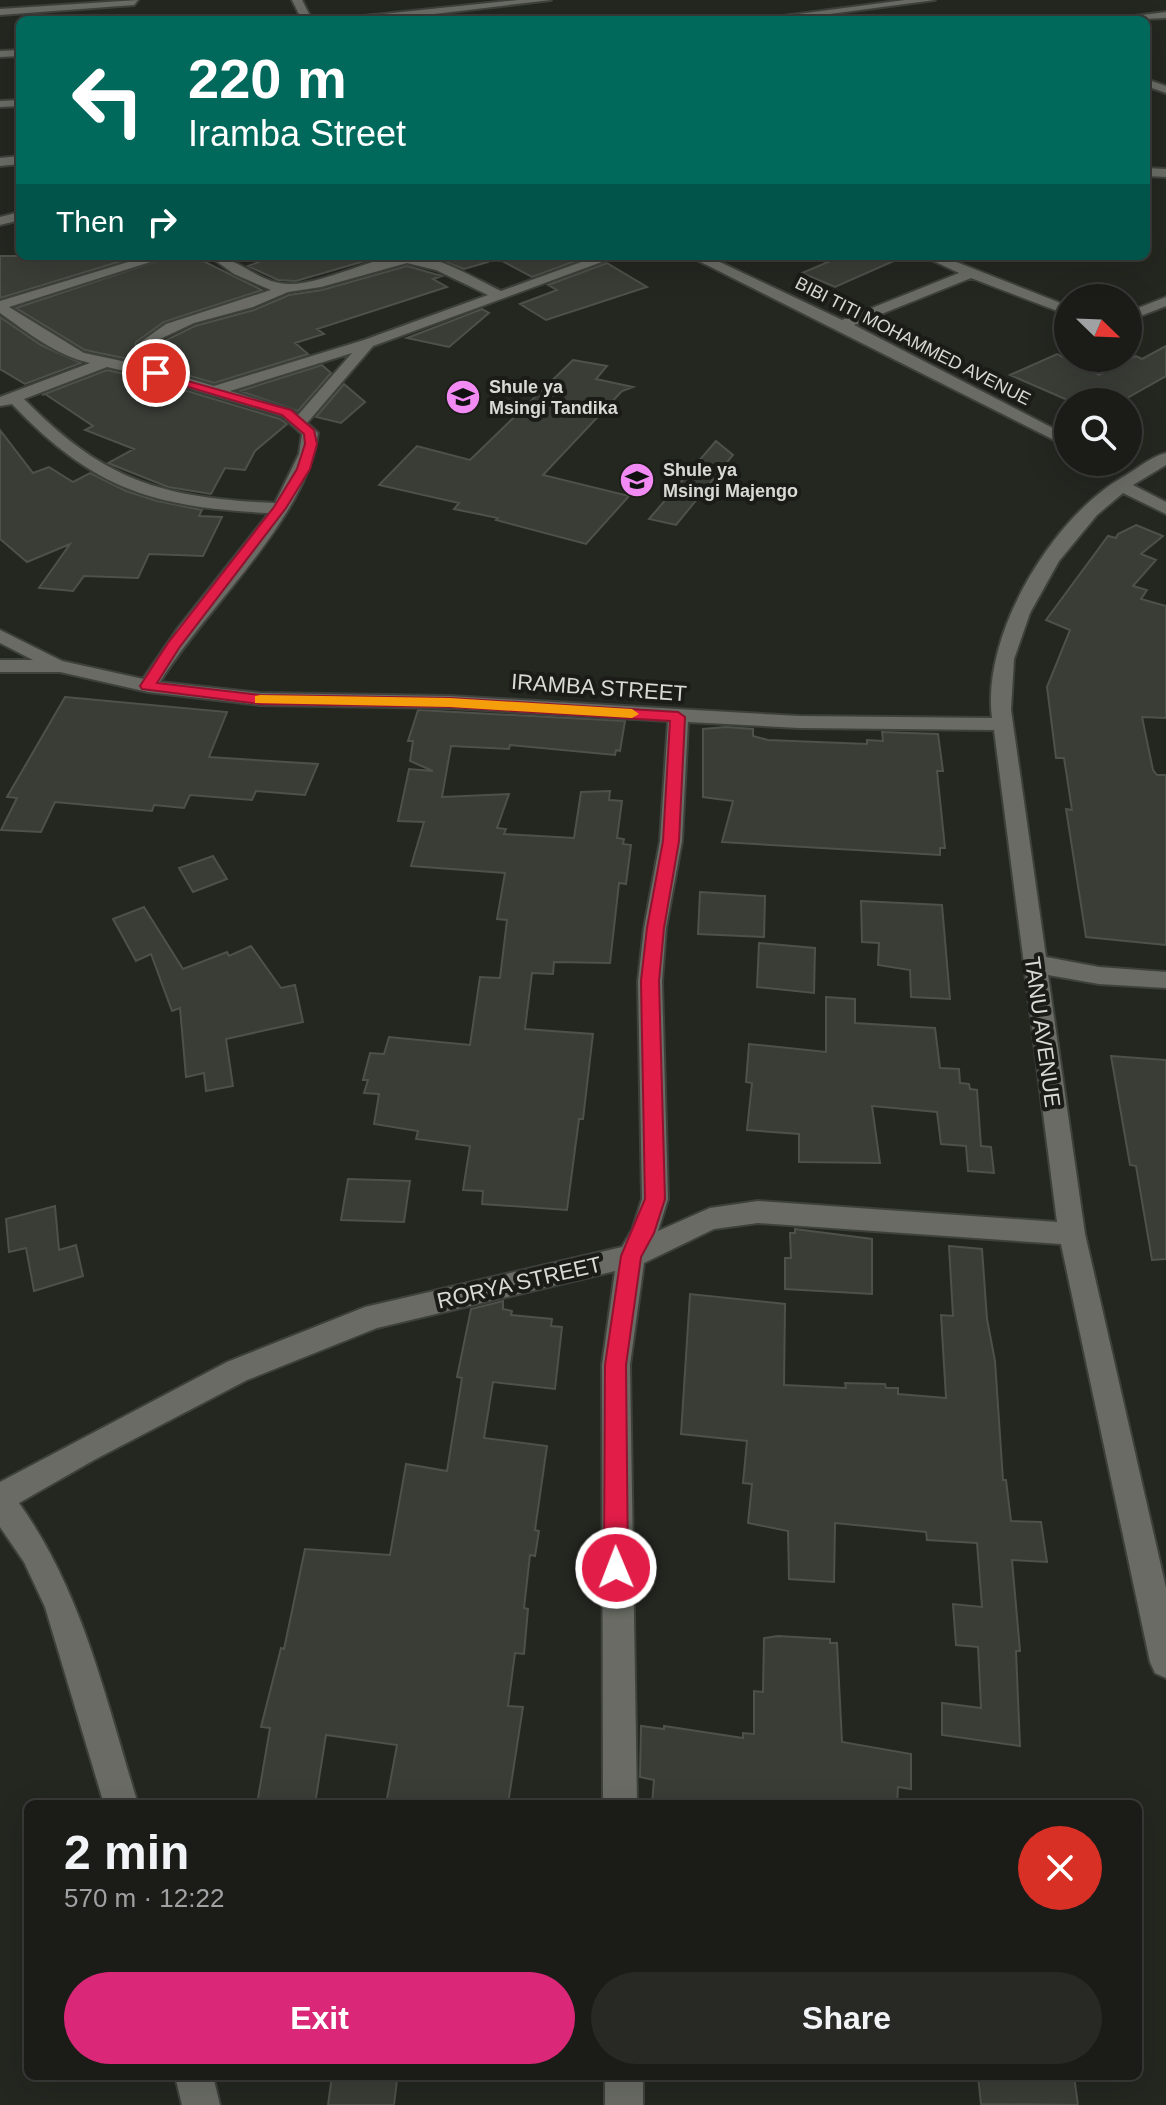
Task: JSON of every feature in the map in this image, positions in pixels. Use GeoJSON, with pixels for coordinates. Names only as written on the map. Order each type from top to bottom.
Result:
{"type":"FeatureCollection","features":[{"type":"Feature","properties":{"kind":"street"},"geometry":{"type":"LineString","coordinates":[[13,0],[19,11]]}},
{"type":"Feature","properties":{"kind":"street"},"geometry":{"type":"LineString","coordinates":[[392,16],[546,0]]}},
{"type":"Feature","properties":{"kind":"street"},"geometry":{"type":"LineString","coordinates":[[792,16],[930,0]]}},
{"type":"Feature","properties":{"kind":"street"},"geometry":{"type":"LineString","coordinates":[[0,12],[134,5]]}},
{"type":"Feature","properties":{"kind":"street"},"geometry":{"type":"LineString","coordinates":[[0,306],[149,260]]}},
{"type":"Feature","properties":{"kind":"street"},"geometry":{"type":"LineString","coordinates":[[222,260],[254,280],[283,290]]}},
{"type":"Feature","properties":{"kind":"street"},"geometry":{"type":"LineString","coordinates":[[143,371],[143,347],[156,334],[178,324],[239,308],[283,290],[305,287],[395,260]]}},
{"type":"Feature","properties":{"kind":"street"},"geometry":{"type":"LineString","coordinates":[[417,260],[498,295]]}},
{"type":"Feature","properties":{"kind":"street"},"geometry":{"type":"LineString","coordinates":[[217,390],[369,343],[599,260]]}},
{"type":"Feature","properties":{"kind":"street","name":"BIBI TITI MOHAMMED AVENUE"},"geometry":{"type":"LineString","coordinates":[[704,260],[842,325],[1054,435]]}},
{"type":"Feature","properties":{"kind":"street"},"geometry":{"type":"LineString","coordinates":[[939,260],[1054,306]]}},
{"type":"Feature","properties":{"kind":"street"},"geometry":{"type":"LineString","coordinates":[[842,325],[969,274]]}},
{"type":"Feature","properties":{"kind":"street"},"geometry":{"type":"LineString","coordinates":[[1142,311],[1166,301]]}},
{"type":"Feature","properties":{"kind":"street"},"geometry":{"type":"LineString","coordinates":[[0,306],[63,349],[217,390],[287,413],[300,421],[310,433],[309,455],[279,508],[173,646],[148,686]]}},
{"type":"Feature","properties":{"kind":"street"},"geometry":{"type":"LineString","coordinates":[[300,421],[315,410],[331,385],[369,343]]}},
{"type":"Feature","properties":{"kind":"street"},"geometry":{"type":"LineString","coordinates":[[7,400],[108,361]]}},
{"type":"Feature","properties":{"kind":"street"},"geometry":{"type":"LineString","coordinates":[[7,400],[93,467],[116,479],[220,505],[279,508]]}},
{"type":"Feature","properties":{"kind":"street","name":"TANU AVENUE"},"geometry":{"type":"LineString","coordinates":[[1142,469],[1166,458]]}},
{"type":"Feature","properties":{"kind":"street","name":"TANU AVENUE"},"geometry":{"type":"LineString","coordinates":[[1116,476],[1058,548],[1029,595],[1007,645],[1001,710],[1072,1234],[1098,1341],[1166,1662]]}},
{"type":"Feature","properties":{"kind":"street"},"geometry":{"type":"LineString","coordinates":[[1122,476],[1166,509]]}},
{"type":"Feature","properties":{"kind":"street"},"geometry":{"type":"LineString","coordinates":[[0,636],[60,666]]}},
{"type":"Feature","properties":{"kind":"street","name":"IRAMBA STREET"},"geometry":{"type":"LineString","coordinates":[[0,666],[60,666],[148,686],[260,699],[450,702],[799,722],[1005,724]]}},
{"type":"Feature","properties":{"kind":"street"},"geometry":{"type":"LineString","coordinates":[[620,1800],[614,1397],[631,1256],[644,1233],[655,1199],[650,981],[655,928],[671,841],[678,717]]}},
{"type":"Feature","properties":{"kind":"street"},"geometry":{"type":"LineString","coordinates":[[1033,962],[1061,971],[1166,980]]}},
{"type":"Feature","properties":{"kind":"street","name":"RORYA STREET"},"geometry":{"type":"LineString","coordinates":[[0,1500],[84,1450],[237,1371],[375,1316],[631,1256],[710,1219],[758,1212],[1072,1234]]}},
{"type":"Feature","properties":{"kind":"street"},"geometry":{"type":"LineString","coordinates":[[0,1500],[35,1551],[60,1604],[120,1800]]}},
{"type":"Feature","properties":{"kind":"street"},"geometry":{"type":"LineString","coordinates":[[195,2080],[201,2105]]}},
{"type":"Feature","properties":{"kind":"street"},"geometry":{"type":"LineString","coordinates":[[624,2080],[624,2105]]}},
{"type":"Feature","properties":{"kind":"building"},"geometry":{"type":"Polygon","coordinates":[[[0,256],[16,256],[16,260],[125,260],[0,298],[0,256]]]}},
{"type":"Feature","properties":{"kind":"building"},"geometry":{"type":"Polygon","coordinates":[[[160,260],[201,260],[262,290],[164,322],[136,342],[133,360],[85,350],[16,308],[160,260]]]}},
{"type":"Feature","properties":{"kind":"building"},"geometry":{"type":"Polygon","coordinates":[[[264,260],[368,260],[296,281],[278,280],[248,266],[264,260]]]}},
{"type":"Feature","properties":{"kind":"building"},"geometry":{"type":"Polygon","coordinates":[[[440,260],[488,260],[488,262],[464,269],[440,260]]]}},
{"type":"Feature","properties":{"kind":"building"},"geometry":{"type":"Polygon","coordinates":[[[500,260],[578,260],[532,277],[500,260]]]}},
{"type":"Feature","properties":{"kind":"building"},"geometry":{"type":"Polygon","coordinates":[[[833,260],[896,260],[835,287],[802,273],[833,260]]]}},
{"type":"Feature","properties":{"kind":"building"},"geometry":{"type":"Polygon","coordinates":[[[607,263],[647,287],[546,320],[520,304],[557,290],[548,285],[607,263]]]}},
{"type":"Feature","properties":{"kind":"building"},"geometry":{"type":"Polygon","coordinates":[[[407,266],[442,276],[433,279],[447,287],[317,329],[324,334],[295,343],[308,354],[214,383],[153,365],[153,349],[195,326],[254,310],[289,295],[322,290],[407,266]]]}},
{"type":"Feature","properties":{"kind":"building"},"geometry":{"type":"Polygon","coordinates":[[[482,309],[489,313],[449,347],[407,338],[482,309]]]}},
{"type":"Feature","properties":{"kind":"building"},"geometry":{"type":"Polygon","coordinates":[[[0,317],[41,345],[81,363],[25,384],[0,369],[0,317]]]}},
{"type":"Feature","properties":{"kind":"building"},"geometry":{"type":"Polygon","coordinates":[[[1166,346],[1166,376],[1142,390],[1054,388],[1054,394],[1010,375],[1054,355],[1054,372],[1093,372],[1099,375],[1105,372],[1142,372],[1142,359],[1166,346]]]}},
{"type":"Feature","properties":{"kind":"building"},"geometry":{"type":"Polygon","coordinates":[[[573,360],[607,366],[596,379],[633,387],[622,391],[543,475],[629,496],[586,544],[496,520],[498,518],[454,509],[459,503],[379,485],[417,446],[470,460],[573,360]]]}},
{"type":"Feature","properties":{"kind":"building"},"geometry":{"type":"Polygon","coordinates":[[[322,365],[331,373],[298,411],[240,391],[322,365]]]}},
{"type":"Feature","properties":{"kind":"building"},"geometry":{"type":"Polygon","coordinates":[[[107,370],[151,380],[280,419],[287,424],[255,451],[245,470],[225,468],[211,494],[168,487],[108,463],[134,449],[85,430],[93,426],[45,394],[42,395],[107,370]]]}},
{"type":"Feature","properties":{"kind":"building"},"geometry":{"type":"Polygon","coordinates":[[[344,384],[365,402],[341,423],[316,417],[344,384]]]}},
{"type":"Feature","properties":{"kind":"building"},"geometry":{"type":"Polygon","coordinates":[[[0,430],[33,473],[49,467],[73,482],[90,473],[126,491],[202,510],[199,516],[222,517],[203,556],[149,554],[138,578],[84,576],[73,591],[39,588],[70,544],[27,562],[0,539],[0,430]]]}},
{"type":"Feature","properties":{"kind":"building"},"geometry":{"type":"Polygon","coordinates":[[[716,441],[733,455],[676,525],[649,519],[716,441]]]}},
{"type":"Feature","properties":{"kind":"building"},"geometry":{"type":"Polygon","coordinates":[[[1136,525],[1163,536],[1141,554],[1156,560],[1133,586],[1147,590],[1141,599],[1166,606],[1166,718],[1142,717],[1153,770],[1157,775],[1166,775],[1166,945],[1086,937],[1066,809],[1072,810],[1064,758],[1056,758],[1047,687],[1070,630],[1046,620],[1108,536],[1116,538],[1136,525]]]}},
{"type":"Feature","properties":{"kind":"building"},"geometry":{"type":"Polygon","coordinates":[[[65,697],[227,712],[209,757],[318,764],[305,795],[256,791],[252,800],[190,795],[184,808],[154,805],[152,811],[55,802],[41,832],[1,830],[17,798],[7,797],[65,697]]]}},
{"type":"Feature","properties":{"kind":"building"},"geometry":{"type":"Polygon","coordinates":[[[418,710],[625,721],[620,751],[616,750],[615,755],[510,745],[509,749],[451,746],[442,797],[509,794],[497,828],[506,829],[504,834],[574,838],[581,792],[610,791],[609,800],[622,801],[617,838],[624,839],[623,844],[631,845],[626,884],[619,883],[610,963],[554,962],[553,974],[532,973],[525,1029],[593,1034],[583,1119],[579,1119],[567,1210],[482,1204],[483,1191],[463,1190],[470,1146],[416,1139],[418,1131],[374,1124],[379,1094],[364,1093],[368,1080],[363,1080],[370,1053],[384,1054],[389,1037],[470,1045],[480,977],[500,978],[507,920],[497,919],[505,873],[411,866],[424,822],[398,821],[409,769],[433,771],[410,761],[413,741],[408,741],[418,710]]]}},
{"type":"Feature","properties":{"kind":"building"},"geometry":{"type":"Polygon","coordinates":[[[703,729],[753,729],[753,736],[768,740],[867,744],[867,740],[883,741],[882,732],[938,734],[943,771],[937,771],[945,848],[940,848],[940,855],[722,842],[733,801],[703,797],[703,729]]]}},
{"type":"Feature","properties":{"kind":"building"},"geometry":{"type":"Polygon","coordinates":[[[213,856],[227,879],[193,892],[179,868],[213,856]]]}},
{"type":"Feature","properties":{"kind":"building"},"geometry":{"type":"Polygon","coordinates":[[[700,892],[765,896],[764,937],[698,934],[700,892]]]}},
{"type":"Feature","properties":{"kind":"building"},"geometry":{"type":"Polygon","coordinates":[[[861,901],[942,905],[950,999],[911,997],[910,970],[878,965],[879,943],[862,942],[861,901]]]}},
{"type":"Feature","properties":{"kind":"building"},"geometry":{"type":"Polygon","coordinates":[[[144,907],[183,969],[227,952],[229,956],[251,946],[281,988],[295,985],[303,1022],[226,1039],[233,1086],[206,1091],[204,1073],[186,1077],[180,1008],[172,1011],[151,954],[136,961],[113,919],[144,907]]]}},
{"type":"Feature","properties":{"kind":"building"},"geometry":{"type":"Polygon","coordinates":[[[759,943],[815,948],[814,993],[757,987],[759,943]]]}},
{"type":"Feature","properties":{"kind":"building"},"geometry":{"type":"Polygon","coordinates":[[[826,997],[855,999],[855,1023],[935,1028],[940,1068],[959,1069],[960,1083],[969,1084],[970,1089],[977,1090],[981,1146],[991,1147],[994,1173],[968,1171],[966,1146],[941,1144],[937,1112],[872,1106],[880,1163],[799,1162],[799,1134],[747,1130],[752,1083],[746,1082],[749,1044],[826,1052],[826,997]]]}},
{"type":"Feature","properties":{"kind":"building"},"geometry":{"type":"Polygon","coordinates":[[[1111,1056],[1166,1060],[1166,1259],[1152,1260],[1136,1166],[1130,1165],[1111,1056]]]}},
{"type":"Feature","properties":{"kind":"building"},"geometry":{"type":"Polygon","coordinates":[[[348,1179],[410,1181],[404,1222],[341,1220],[348,1179]]]}},
{"type":"Feature","properties":{"kind":"building"},"geometry":{"type":"Polygon","coordinates":[[[55,1206],[59,1250],[76,1245],[83,1276],[34,1291],[26,1248],[9,1252],[6,1219],[55,1206]]]}},
{"type":"Feature","properties":{"kind":"building"},"geometry":{"type":"Polygon","coordinates":[[[795,1229],[872,1239],[872,1294],[785,1289],[785,1258],[791,1258],[790,1233],[795,1233],[795,1229]]]}},
{"type":"Feature","properties":{"kind":"building"},"geometry":{"type":"Polygon","coordinates":[[[949,1246],[982,1249],[987,1319],[995,1361],[1003,1480],[1006,1480],[1011,1521],[1041,1522],[1047,1562],[1012,1560],[1020,1651],[1016,1651],[1020,1746],[942,1735],[942,1703],[981,1708],[978,1647],[956,1645],[953,1604],[982,1607],[977,1543],[927,1540],[926,1532],[835,1523],[834,1582],[789,1579],[788,1531],[748,1523],[752,1484],[743,1483],[747,1441],[681,1434],[690,1294],[785,1304],[784,1385],[846,1388],[845,1383],[885,1384],[886,1388],[898,1388],[898,1394],[946,1398],[941,1315],[953,1316],[949,1246]]]}},
{"type":"Feature","properties":{"kind":"building"},"geometry":{"type":"Polygon","coordinates":[[[503,1301],[503,1309],[512,1311],[511,1315],[552,1319],[551,1326],[562,1327],[555,1389],[493,1382],[484,1438],[547,1446],[535,1530],[539,1531],[535,1556],[530,1555],[524,1608],[528,1609],[524,1654],[515,1653],[508,1706],[523,1707],[509,1800],[387,1800],[397,1745],[326,1735],[316,1800],[258,1800],[270,1728],[261,1727],[281,1648],[284,1649],[305,1549],[390,1555],[406,1464],[447,1471],[462,1378],[457,1377],[471,1309],[503,1301]]]}},
{"type":"Feature","properties":{"kind":"building"},"geometry":{"type":"Polygon","coordinates":[[[764,1638],[830,1639],[830,1643],[837,1643],[842,1742],[911,1754],[911,1789],[898,1787],[897,1800],[652,1800],[654,1780],[640,1777],[641,1726],[664,1729],[664,1726],[743,1738],[743,1733],[754,1734],[754,1691],[763,1692],[764,1638]]]}},
{"type":"Feature","properties":{"kind":"building"},"geometry":{"type":"Polygon","coordinates":[[[331,2080],[397,2080],[394,2105],[328,2105],[331,2080]]]}},
{"type":"Feature","properties":{"kind":"building"},"geometry":{"type":"Polygon","coordinates":[[[978,2080],[1075,2080],[1078,2105],[981,2104],[978,2080]]]}},
{"type":"Feature","properties":{"kind":"slow traffic"},"geometry":{"type":"LineString","coordinates":[[260,699],[450,702],[632,714]]}},
{"type":"Feature","properties":{"kind":"place","name":"Shule ya Msingi Tandika"},"geometry":{"type":"Point","coordinates":[463,397]}},
{"type":"Feature","properties":{"kind":"place","name":"Shule ya Msingi Majengo"},"geometry":{"type":"Point","coordinates":[637,480]}},
{"type":"Feature","properties":{"kind":"route"},"geometry":{"type":"LineString","coordinates":[[156,373],[287,413],[300,421],[310,433],[311,444],[303,469],[279,508],[213,598],[173,646],[148,686],[260,699],[450,702],[678,717],[671,841],[655,928],[650,981],[649,1029],[657,1178],[655,1199],[644,1233],[631,1256],[616,1365],[616,1568]]}}]}
